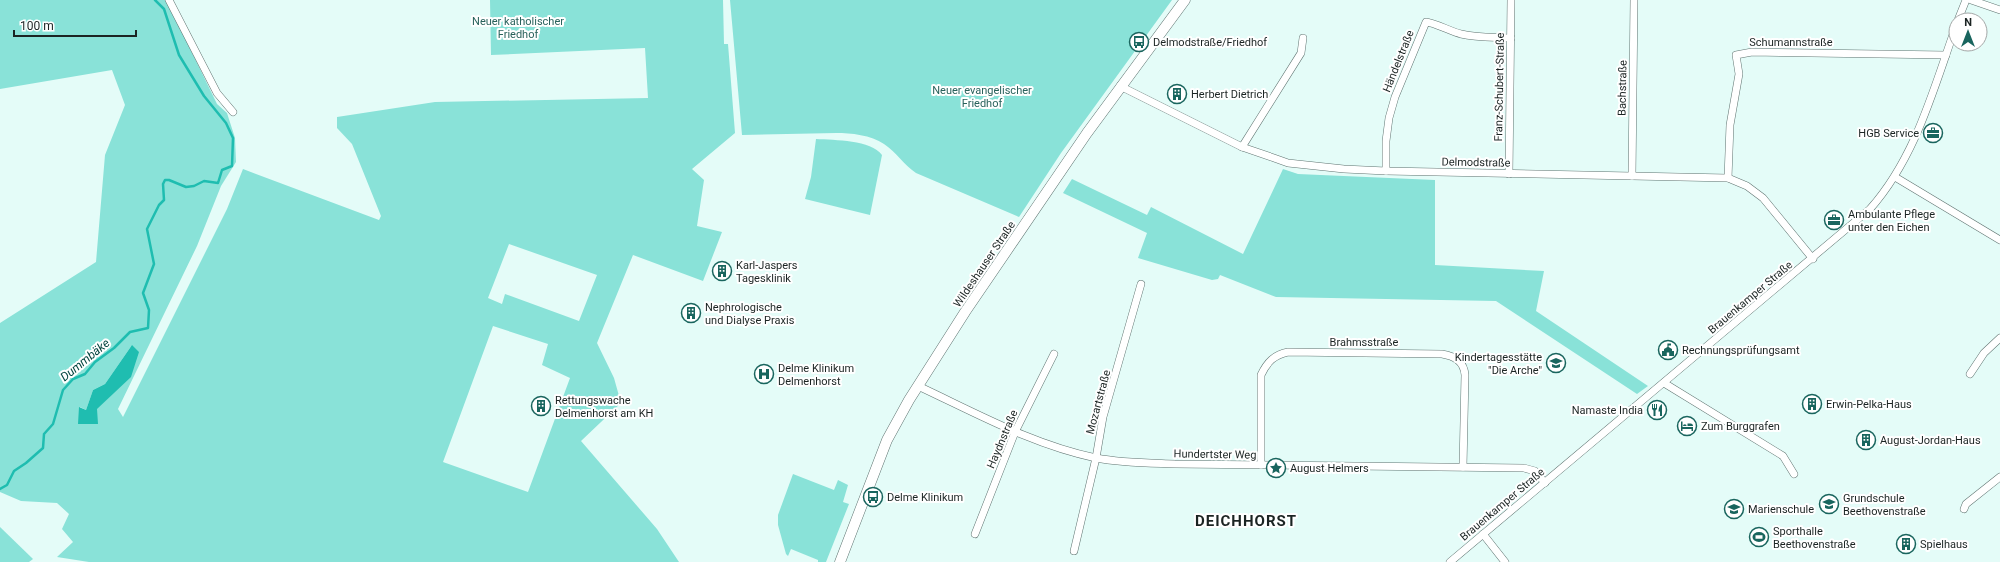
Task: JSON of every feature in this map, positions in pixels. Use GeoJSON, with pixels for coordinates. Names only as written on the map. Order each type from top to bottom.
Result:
{"type":"FeatureCollection","features":[{"type":"Feature","properties":{"kind":"main road","name":"Wildeshauser Straße"},"geometry":{"type":"LineString","coordinates":[[840,562],[887,440],[918,386],[965,312],[1120,86],[1185,0]]}},
{"type":"Feature","properties":{"kind":"street"},"geometry":{"type":"LineString","coordinates":[[169,0],[217,93],[233,112]]}},
{"type":"Feature","properties":{"kind":"street","name":"Franz-Schubert-Straße"},"geometry":{"type":"LineString","coordinates":[[1509,174],[1512,0]]}},
{"type":"Feature","properties":{"kind":"street","name":"Bachstraße"},"geometry":{"type":"LineString","coordinates":[[1632,176],[1634,0]]}},
{"type":"Feature","properties":{"kind":"street"},"geometry":{"type":"LineString","coordinates":[[1961,12],[1966,0]]}},
{"type":"Feature","properties":{"kind":"street"},"geometry":{"type":"LineString","coordinates":[[1971,0],[2000,10]]}},
{"type":"Feature","properties":{"kind":"street","name":"Händelstraße"},"geometry":{"type":"LineString","coordinates":[[1386,172],[1386,141],[1389,118],[1395,97],[1426,22],[1434,23],[1463,34],[1511,38]]}},
{"type":"Feature","properties":{"kind":"street"},"geometry":{"type":"LineString","coordinates":[[1242,147],[1301,52],[1303,38]]}},
{"type":"Feature","properties":{"kind":"street","name":"Brauenkamper Straße"},"geometry":{"type":"LineString","coordinates":[[1450,562],[1813,259],[1870,209],[1895,178],[1917,136],[1948,49]]}},
{"type":"Feature","properties":{"kind":"street","name":"Schumannstraße"},"geometry":{"type":"LineString","coordinates":[[1728,178],[1730,125],[1740,74],[1736,55],[1752,52],[1946,55]]}},
{"type":"Feature","properties":{"kind":"street","name":"Delmodstraße"},"geometry":{"type":"LineString","coordinates":[[1120,86],[1242,147],[1288,163],[1386,172],[1728,178],[1747,186],[1763,198],[1813,259]]}},
{"type":"Feature","properties":{"kind":"street"},"geometry":{"type":"LineString","coordinates":[[1895,178],[2000,240]]}},
{"type":"Feature","properties":{"kind":"street","name":"Mozartstraße"},"geometry":{"type":"LineString","coordinates":[[1074,551],[1096,458],[1103,417],[1141,284]]}},
{"type":"Feature","properties":{"kind":"street"},"geometry":{"type":"LineString","coordinates":[[1970,374],[1984,353],[2000,338]]}},
{"type":"Feature","properties":{"kind":"street","name":"Brahmsstraße"},"geometry":{"type":"LineString","coordinates":[[1260,466],[1261,375],[1267,363],[1273,358],[1288,352],[1442,354],[1457,360],[1465,369],[1463,467]]}},
{"type":"Feature","properties":{"kind":"street","name":"Haydnstraße"},"geometry":{"type":"LineString","coordinates":[[975,534],[1015,432],[1054,354]]}},
{"type":"Feature","properties":{"kind":"street"},"geometry":{"type":"LineString","coordinates":[[1664,383],[1783,456],[1794,474]]}},
{"type":"Feature","properties":{"kind":"street","name":"Hundertster Weg"},"geometry":{"type":"LineString","coordinates":[[918,386],[1036,441],[1096,458],[1142,463],[1260,466],[1524,468],[1535,471],[1545,483]]}},
{"type":"Feature","properties":{"kind":"street"},"geometry":{"type":"LineString","coordinates":[[1964,509],[1966,504],[2000,476]]}},
{"type":"Feature","properties":{"kind":"street"},"geometry":{"type":"LineString","coordinates":[[1483,534],[1505,562]]}},
{"type":"Feature","properties":{"kind":"green space","name":"Neuer katholischer Friedhof"},"geometry":{"type":"Polygon","coordinates":[[[0,0],[165,0],[168,3],[217,104],[227,113],[235,138],[236,162],[221,186],[197,246],[118,409],[123,417],[227,209],[243,169],[379,220],[381,216],[352,144],[337,128],[337,117],[435,102],[648,98],[645,48],[491,55],[490,0],[723,0],[724,44],[728,44],[735,133],[692,169],[704,180],[697,226],[722,232],[703,281],[633,255],[597,343],[614,378],[621,403],[581,441],[657,529],[679,562],[89,562],[57,557],[73,542],[62,529],[69,514],[57,503],[21,501],[0,492],[0,323],[96,262],[105,155],[125,105],[112,70],[0,89],[0,0]],[[509,244],[488,298],[502,304],[505,294],[579,321],[597,275],[509,244]],[[493,326],[443,462],[528,492],[570,378],[542,365],[548,344],[493,326]],[[132,345],[105,384],[93,390],[86,410],[80,407],[79,424],[109,397],[132,345]]]}},
{"type":"Feature","properties":{"kind":"green space","name":"Neuer evangelischer Friedhof"},"geometry":{"type":"Polygon","coordinates":[[[730,0],[1172,0],[1061,153],[1019,217],[916,173],[888,147],[873,138],[854,134],[836,133],[742,135],[730,0]]]}},
{"type":"Feature","properties":{"kind":"green space"},"geometry":{"type":"Polygon","coordinates":[[[816,139],[852,142],[870,146],[882,155],[870,215],[805,199],[811,177],[816,139]]]}},
{"type":"Feature","properties":{"kind":"green space"},"geometry":{"type":"Polygon","coordinates":[[[1283,169],[1298,174],[1435,180],[1435,265],[1544,271],[1536,311],[1648,386],[1637,394],[1496,301],[1276,297],[1220,275],[1218,279],[1212,280],[1138,258],[1147,233],[1063,193],[1072,179],[1147,215],[1151,207],[1243,254],[1283,169]]]}},
{"type":"Feature","properties":{"kind":"green space"},"geometry":{"type":"Polygon","coordinates":[[[793,474],[834,490],[838,480],[848,485],[843,502],[849,504],[826,562],[818,562],[818,560],[791,549],[788,556],[786,554],[778,525],[778,515],[793,474]]]}},
{"type":"Feature","properties":{"kind":"green space"},"geometry":{"type":"Polygon","coordinates":[[[0,527],[33,559],[29,562],[0,562],[0,527]]]}},
{"type":"Feature","properties":{"kind":"shaded area"},"geometry":{"type":"Polygon","coordinates":[[[132,345],[139,352],[131,377],[97,409],[98,424],[78,424],[79,407],[86,410],[93,390],[105,384],[132,345]]]}},
{"type":"Feature","properties":{"kind":"waterway","name":"Dummbäke"},"geometry":{"type":"LineString","coordinates":[[0,489],[7,485],[14,471],[43,448],[44,434],[53,424],[63,390],[73,379],[85,374],[95,362],[114,348],[130,332],[148,328],[149,310],[143,293],[154,264],[147,229],[159,205],[164,200],[163,184],[165,180],[169,180],[186,187],[194,186],[204,181],[218,183],[222,170],[232,166],[233,138],[226,123],[204,96],[179,55],[164,9],[155,0]]}},
{"type":"Feature","properties":{"kind":"place","name":"Delmodstraße/Friedhof"},"geometry":{"type":"Point","coordinates":[1139,42]}},
{"type":"Feature","properties":{"kind":"place","name":"Herbert Dietrich"},"geometry":{"type":"Point","coordinates":[1177,94]}},
{"type":"Feature","properties":{"kind":"place","name":"HGB Service"},"geometry":{"type":"Point","coordinates":[1933,133]}},
{"type":"Feature","properties":{"kind":"place","name":"Ambulante Pflege unter den Eichen"},"geometry":{"type":"Point","coordinates":[1834,220]}},
{"type":"Feature","properties":{"kind":"place","name":"Karl-Jaspers Tagesklinik"},"geometry":{"type":"Point","coordinates":[722,271]}},
{"type":"Feature","properties":{"kind":"place","name":"Nephrologische und Dialyse Praxis"},"geometry":{"type":"Point","coordinates":[691,313]}},
{"type":"Feature","properties":{"kind":"place","name":"Rechnungsprüfungsamt"},"geometry":{"type":"Point","coordinates":[1668,350]}},
{"type":"Feature","properties":{"kind":"place","name":"Kindertagesstätte \"Die Arche\""},"geometry":{"type":"Point","coordinates":[1556,363]}},
{"type":"Feature","properties":{"kind":"place","name":"Delme Klinikum Delmenhorst"},"geometry":{"type":"Point","coordinates":[764,374]}},
{"type":"Feature","properties":{"kind":"place","name":"Erwin-Pelka-Haus"},"geometry":{"type":"Point","coordinates":[1812,404]}},
{"type":"Feature","properties":{"kind":"place","name":"Rettungswache Delmenhorst am KH"},"geometry":{"type":"Point","coordinates":[541,406]}},
{"type":"Feature","properties":{"kind":"place","name":"Namaste India"},"geometry":{"type":"Point","coordinates":[1657,410]}},
{"type":"Feature","properties":{"kind":"place","name":"Zum Burggrafen"},"geometry":{"type":"Point","coordinates":[1687,426]}},
{"type":"Feature","properties":{"kind":"place","name":"August-Jordan-Haus"},"geometry":{"type":"Point","coordinates":[1866,440]}},
{"type":"Feature","properties":{"kind":"place","name":"August Helmers"},"geometry":{"type":"Point","coordinates":[1276,468]}},
{"type":"Feature","properties":{"kind":"place","name":"Delme Klinikum"},"geometry":{"type":"Point","coordinates":[873,497]}},
{"type":"Feature","properties":{"kind":"place","name":"Grundschule Beethovenstraße"},"geometry":{"type":"Point","coordinates":[1829,504]}},
{"type":"Feature","properties":{"kind":"place","name":"Marienschule"},"geometry":{"type":"Point","coordinates":[1734,509]}},
{"type":"Feature","properties":{"kind":"place","name":"Sporthalle Beethovenstraße"},"geometry":{"type":"Point","coordinates":[1759,537]}},
{"type":"Feature","properties":{"kind":"place","name":"Spielhaus"},"geometry":{"type":"Point","coordinates":[1906,544]}},
{"type":"Feature","properties":{"kind":"district","name":"DEICHHORST"},"geometry":{"type":"Point","coordinates":[1246,521]}}]}
